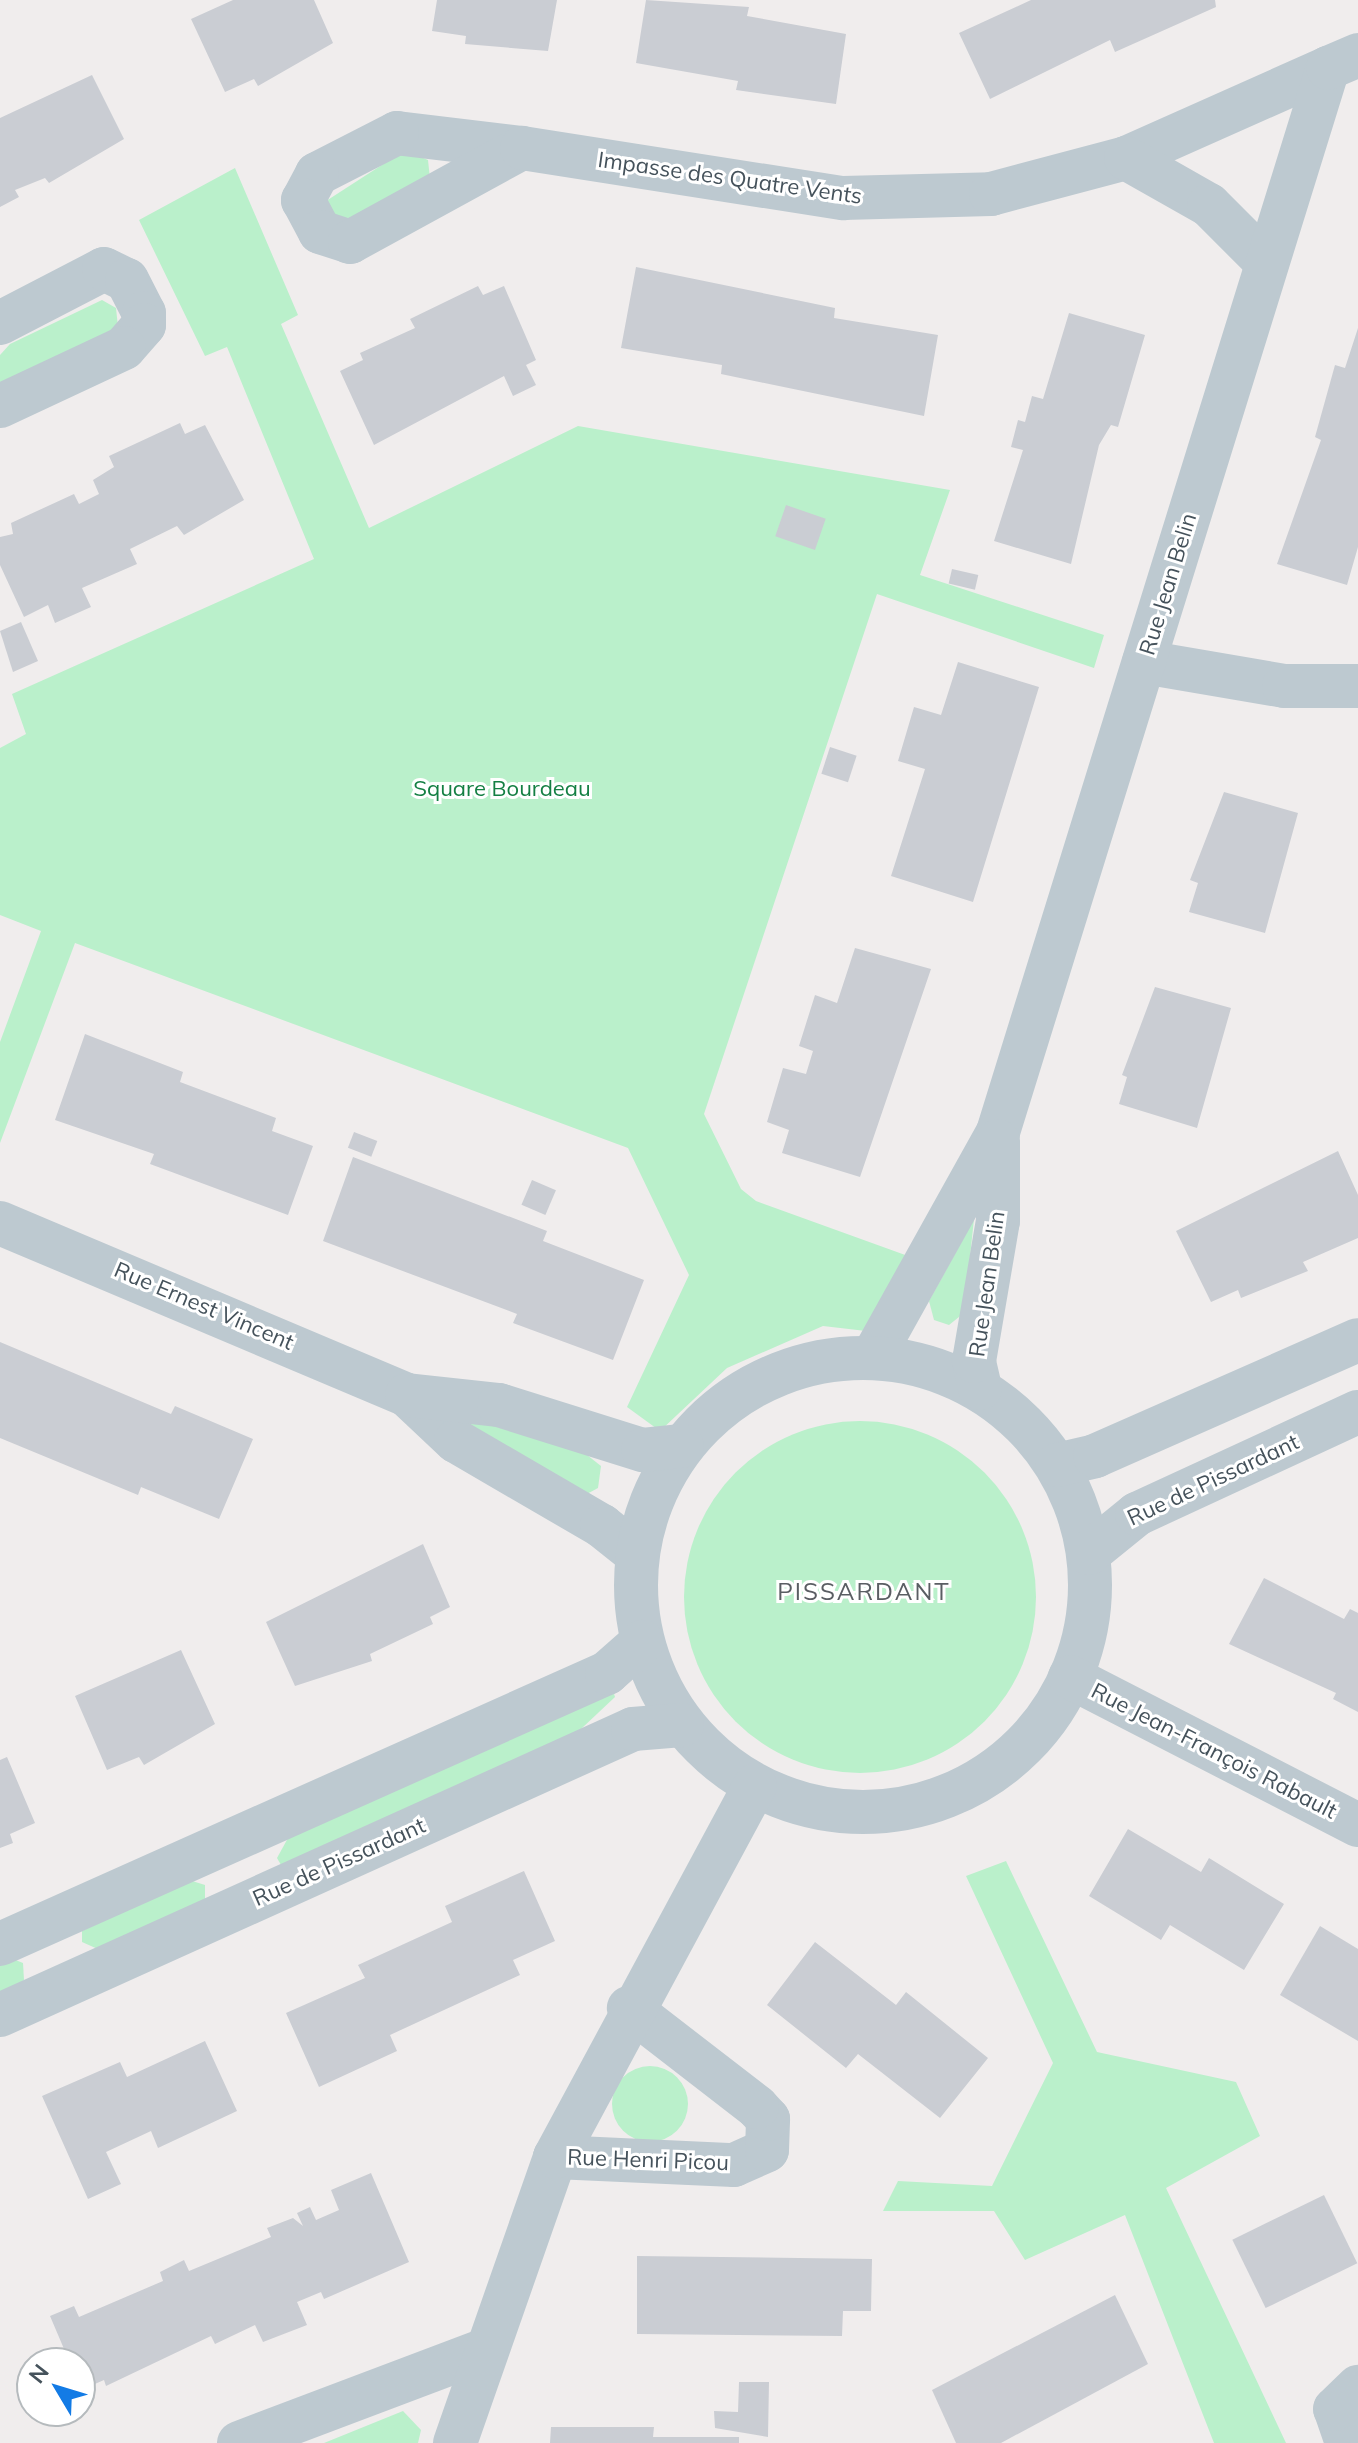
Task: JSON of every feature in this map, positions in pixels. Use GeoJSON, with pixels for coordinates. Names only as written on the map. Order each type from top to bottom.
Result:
{"type":"FeatureCollection","features":[{"type":"Feature","properties":{"kind":"street","name":"Impasse des Quatre Vents"},"geometry":{"type":"LineString","coordinates":[[522,148],[843,198],[914,200],[991,194],[1126,158],[1343,62]]}},
{"type":"Feature","properties":{"kind":"street","name":"Rue Jean Belin"},"geometry":{"type":"LineString","coordinates":[[874,1355],[998,1132],[1267,263],[1343,62]]}},
{"type":"Feature","properties":{"kind":"street"},"geometry":{"type":"LineString","coordinates":[[1126,158],[1209,205],[1267,263]]}},
{"type":"Feature","properties":{"kind":"street"},"geometry":{"type":"LineString","coordinates":[[0,323],[104,269],[127,280],[144,313],[144,325],[124,348],[0,406]]}},
{"type":"Feature","properties":{"kind":"street"},"geometry":{"type":"LineString","coordinates":[[1144,662],[1284,686],[1358,686]]}},
{"type":"Feature","properties":{"kind":"street","name":"Rue Jean Belin"},"geometry":{"type":"LineString","coordinates":[[980,1388],[974,1361],[998,1221],[998,1132]]}},
{"type":"Feature","properties":{"kind":"street","name":"Rue Ernest Vincent"},"geometry":{"type":"LineString","coordinates":[[0,1223],[407,1395],[499,1405],[643,1450],[682,1446]]}},
{"type":"Feature","properties":{"kind":"street"},"geometry":{"type":"LineString","coordinates":[[1057,1465],[1095,1456],[1358,1340]]}},
{"type":"Feature","properties":{"kind":"street"},"geometry":{"type":"LineString","coordinates":[[874,1355],[935,1368],[980,1388],[1034,1434],[1057,1465],[1089,1553],[1086,1631],[1070,1677],[1047,1719],[1006,1762],[957,1793],[862,1813],[813,1808],[755,1785],[682,1725],[642,1642],[637,1554],[648,1509],[682,1446],[753,1385],[796,1366],[874,1355]]}},
{"type":"Feature","properties":{"kind":"street","name":"Rue de Pissardant"},"geometry":{"type":"LineString","coordinates":[[1089,1553],[1137,1514],[1352,1415],[1318,1358]]}},
{"type":"Feature","properties":{"kind":"street","name":"Rue Ernest Vincent"},"geometry":{"type":"LineString","coordinates":[[407,1395],[456,1441],[602,1526],[637,1554]]}},
{"type":"Feature","properties":{"kind":"street"},"geometry":{"type":"LineString","coordinates":[[0,1944],[607,1673],[642,1642]]}},
{"type":"Feature","properties":{"kind":"street","name":"Rue Jean-François Rabault"},"geometry":{"type":"LineString","coordinates":[[1070,1677],[1358,1825]]}},
{"type":"Feature","properties":{"kind":"street","name":"Rue de Pissardant"},"geometry":{"type":"LineString","coordinates":[[0,2015],[633,1729],[682,1725]]}},
{"type":"Feature","properties":{"kind":"street","name":"Rue Henri Picou"},"geometry":{"type":"LineString","coordinates":[[455,2443],[482,2351],[555,2157],[629,2008],[755,1785]]}},
{"type":"Feature","properties":{"kind":"street","name":"Rue Henri Picou"},"geometry":{"type":"LineString","coordinates":[[555,2157],[734,2165],[767,2150],[768,2119],[757,2107],[629,2008]]}},
{"type":"Feature","properties":{"kind":"street"},"geometry":{"type":"LineString","coordinates":[[239,2443],[482,2351]]}},
{"type":"Feature","properties":{"kind":"street"},"geometry":{"type":"LineString","coordinates":[[1347,2443],[1335,2409],[1358,2387]]}},
{"type":"Feature","properties":{"kind":"green space"},"geometry":{"type":"Polygon","coordinates":[[[405,150],[428,160],[430,179],[344,224],[323,203],[405,150]]]}},
{"type":"Feature","properties":{"kind":"green space","name":"Square Bourdeau"},"geometry":{"type":"Polygon","coordinates":[[[235,168],[298,315],[281,324],[369,528],[578,426],[950,490],[920,575],[1104,635],[1094,668],[877,594],[704,1114],[741,1189],[756,1201],[908,1256],[866,1331],[823,1326],[727,1368],[660,1431],[627,1407],[689,1275],[628,1148],[75,943],[0,1143],[0,1042],[41,931],[0,915],[0,748],[26,734],[12,694],[314,559],[227,347],[205,356],[139,220],[235,168]]]}},
{"type":"Feature","properties":{"kind":"green space"},"geometry":{"type":"Polygon","coordinates":[[[102,300],[116,308],[118,327],[0,393],[0,355],[10,344],[102,300]]]}},
{"type":"Feature","properties":{"kind":"green space"},"geometry":{"type":"Polygon","coordinates":[[[974,1219],[964,1313],[949,1325],[934,1320],[929,1301],[974,1219]]]}},
{"type":"Feature","properties":{"kind":"green space"},"geometry":{"type":"Polygon","coordinates":[[[469,1419],[582,1451],[601,1466],[598,1488],[585,1495],[463,1421],[469,1419]]]}},
{"type":"Feature","properties":{"kind":"green space"},"geometry":{"type":"Polygon","coordinates":[[[843,1421],[877,1421],[911,1428],[943,1441],[985,1472],[1007,1499],[1023,1530],[1033,1563],[1036,1597],[1033,1631],[1023,1664],[1007,1695],[985,1722],[943,1753],[911,1766],[877,1773],[843,1773],[809,1766],[777,1753],[748,1733],[724,1709],[704,1680],[691,1648],[684,1614],[684,1580],[691,1546],[704,1514],[724,1485],[748,1461],[777,1441],[809,1428],[843,1421]]]}},
{"type":"Feature","properties":{"kind":"green space"},"geometry":{"type":"Polygon","coordinates":[[[612,1687],[615,1697],[564,1745],[281,1865],[277,1858],[288,1838],[612,1687]]]}},
{"type":"Feature","properties":{"kind":"green space"},"geometry":{"type":"Polygon","coordinates":[[[1006,1861],[1097,2052],[1236,2082],[1260,2136],[1166,2188],[1286,2443],[1214,2443],[1125,2215],[1025,2260],[994,2211],[883,2211],[898,2181],[992,2186],[1053,2063],[966,1876],[1006,1861]]]}},
{"type":"Feature","properties":{"kind":"green space"},"geometry":{"type":"Polygon","coordinates":[[[189,1880],[205,1885],[205,1899],[100,1950],[82,1942],[82,1931],[189,1880]]]}},
{"type":"Feature","properties":{"kind":"green space"},"geometry":{"type":"Polygon","coordinates":[[[13,1959],[23,1963],[24,1980],[0,1997],[0,1963],[13,1959]]]}},
{"type":"Feature","properties":{"kind":"green space"},"geometry":{"type":"Polygon","coordinates":[[[650,2066],[665,2069],[677,2077],[685,2089],[688,2104],[685,2119],[677,2131],[665,2139],[650,2142],[635,2139],[623,2131],[615,2119],[612,2104],[615,2089],[623,2077],[635,2069],[650,2066]]]}},
{"type":"Feature","properties":{"kind":"green space"},"geometry":{"type":"Polygon","coordinates":[[[403,2411],[421,2430],[418,2443],[324,2443],[403,2411]]]}},
{"type":"Feature","properties":{"kind":"building"},"geometry":{"type":"Polygon","coordinates":[[[233,0],[314,0],[333,43],[258,86],[254,79],[225,92],[191,19],[233,0]]]}},
{"type":"Feature","properties":{"kind":"building"},"geometry":{"type":"Polygon","coordinates":[[[437,0],[557,0],[548,51],[465,44],[466,36],[432,31],[437,0]]]}},
{"type":"Feature","properties":{"kind":"building"},"geometry":{"type":"Polygon","coordinates":[[[646,0],[749,7],[747,16],[846,34],[836,104],[736,90],[738,81],[636,63],[646,0]]]}},
{"type":"Feature","properties":{"kind":"building"},"geometry":{"type":"Polygon","coordinates":[[[1031,0],[1215,0],[1216,7],[1115,52],[1110,40],[990,99],[959,33],[1031,0]]]}},
{"type":"Feature","properties":{"kind":"building"},"geometry":{"type":"Polygon","coordinates":[[[92,75],[124,139],[49,183],[45,178],[15,190],[19,197],[0,207],[0,118],[92,75]]]}},
{"type":"Feature","properties":{"kind":"building"},"geometry":{"type":"Polygon","coordinates":[[[636,267],[835,308],[834,318],[938,335],[924,416],[721,374],[722,365],[621,348],[636,267]]]}},
{"type":"Feature","properties":{"kind":"building"},"geometry":{"type":"Polygon","coordinates":[[[478,286],[483,295],[504,286],[536,360],[526,365],[536,385],[513,396],[504,376],[374,445],[340,371],[363,360],[360,353],[415,328],[410,319],[478,286]]]}},
{"type":"Feature","properties":{"kind":"building"},"geometry":{"type":"Polygon","coordinates":[[[1069,313],[1145,335],[1118,427],[1111,425],[1099,445],[1071,564],[994,541],[1023,450],[1011,447],[1018,420],[1025,422],[1032,396],[1043,399],[1069,313]]]}},
{"type":"Feature","properties":{"kind":"building"},"geometry":{"type":"Polygon","coordinates":[[[1358,328],[1358,547],[1347,585],[1277,564],[1321,440],[1315,437],[1335,365],[1345,368],[1358,328]]]}},
{"type":"Feature","properties":{"kind":"building"},"geometry":{"type":"Polygon","coordinates":[[[180,423],[185,434],[205,425],[244,500],[184,535],[177,526],[130,549],[137,564],[82,588],[91,607],[55,623],[48,605],[24,617],[0,565],[0,537],[13,534],[11,523],[74,494],[79,504],[99,494],[93,480],[114,467],[109,456],[180,423]]]}},
{"type":"Feature","properties":{"kind":"building"},"geometry":{"type":"Polygon","coordinates":[[[786,505],[826,519],[815,550],[775,536],[786,505]]]}},
{"type":"Feature","properties":{"kind":"building"},"geometry":{"type":"Polygon","coordinates":[[[952,569],[978,575],[975,590],[949,584],[952,569]]]}},
{"type":"Feature","properties":{"kind":"building"},"geometry":{"type":"Polygon","coordinates":[[[21,622],[38,661],[13,672],[0,631],[21,622]]]}},
{"type":"Feature","properties":{"kind":"building"},"geometry":{"type":"Polygon","coordinates":[[[958,662],[1039,687],[973,902],[891,876],[925,769],[898,761],[914,707],[941,715],[958,662]]]}},
{"type":"Feature","properties":{"kind":"building"},"geometry":{"type":"Polygon","coordinates":[[[830,747],[857,756],[848,782],[821,774],[830,747]]]}},
{"type":"Feature","properties":{"kind":"building"},"geometry":{"type":"Polygon","coordinates":[[[1224,792],[1298,813],[1265,933],[1189,912],[1198,883],[1190,880],[1224,792]]]}},
{"type":"Feature","properties":{"kind":"building"},"geometry":{"type":"Polygon","coordinates":[[[855,948],[931,969],[860,1177],[782,1153],[789,1130],[767,1122],[783,1068],[806,1074],[813,1051],[799,1046],[815,995],[837,1003],[855,948]]]}},
{"type":"Feature","properties":{"kind":"building"},"geometry":{"type":"Polygon","coordinates":[[[1155,987],[1231,1008],[1197,1128],[1119,1104],[1127,1077],[1122,1075],[1155,987]]]}},
{"type":"Feature","properties":{"kind":"building"},"geometry":{"type":"Polygon","coordinates":[[[85,1034],[183,1072],[180,1082],[276,1118],[272,1131],[313,1146],[288,1215],[150,1164],[154,1154],[55,1120],[85,1034]]]}},
{"type":"Feature","properties":{"kind":"building"},"geometry":{"type":"Polygon","coordinates":[[[354,1132],[377,1141],[371,1157],[348,1148],[354,1132]]]}},
{"type":"Feature","properties":{"kind":"building"},"geometry":{"type":"Polygon","coordinates":[[[1338,1151],[1358,1195],[1358,1238],[1303,1262],[1308,1271],[1241,1298],[1238,1290],[1211,1302],[1176,1231],[1338,1151]]]}},
{"type":"Feature","properties":{"kind":"building"},"geometry":{"type":"Polygon","coordinates":[[[353,1157],[547,1231],[543,1241],[644,1280],[613,1360],[513,1323],[517,1314],[323,1241],[353,1157]]]}},
{"type":"Feature","properties":{"kind":"building"},"geometry":{"type":"Polygon","coordinates":[[[532,1180],[556,1190],[545,1215],[521,1205],[532,1180]]]}},
{"type":"Feature","properties":{"kind":"building"},"geometry":{"type":"Polygon","coordinates":[[[0,1342],[171,1414],[175,1406],[253,1439],[219,1519],[141,1487],[138,1495],[0,1438],[0,1342]]]}},
{"type":"Feature","properties":{"kind":"building"},"geometry":{"type":"Polygon","coordinates":[[[423,1544],[450,1607],[430,1617],[433,1624],[370,1654],[372,1661],[295,1686],[266,1622],[423,1544]]]}},
{"type":"Feature","properties":{"kind":"building"},"geometry":{"type":"Polygon","coordinates":[[[1264,1578],[1344,1619],[1350,1609],[1358,1613],[1358,1712],[1333,1699],[1336,1693],[1229,1644],[1264,1578]]]}},
{"type":"Feature","properties":{"kind":"building"},"geometry":{"type":"Polygon","coordinates":[[[181,1650],[215,1724],[144,1765],[139,1757],[107,1770],[75,1696],[181,1650]]]}},
{"type":"Feature","properties":{"kind":"building"},"geometry":{"type":"Polygon","coordinates":[[[7,1757],[35,1823],[10,1834],[13,1843],[0,1848],[0,1760],[7,1757]]]}},
{"type":"Feature","properties":{"kind":"building"},"geometry":{"type":"Polygon","coordinates":[[[1128,1829],[1201,1872],[1209,1858],[1284,1904],[1244,1970],[1170,1925],[1161,1940],[1089,1896],[1128,1829]]]}},
{"type":"Feature","properties":{"kind":"building"},"geometry":{"type":"Polygon","coordinates":[[[524,1871],[555,1941],[513,1960],[520,1975],[390,2035],[397,2051],[319,2087],[286,2013],[365,1978],[358,1965],[452,1922],[445,1906],[524,1871]]]}},
{"type":"Feature","properties":{"kind":"building"},"geometry":{"type":"Polygon","coordinates":[[[1320,1926],[1358,1949],[1358,2041],[1280,1995],[1320,1926]]]}},
{"type":"Feature","properties":{"kind":"building"},"geometry":{"type":"Polygon","coordinates":[[[815,1942],[896,2005],[906,1992],[988,2058],[940,2118],[858,2054],[846,2068],[767,2005],[815,1942]]]}},
{"type":"Feature","properties":{"kind":"building"},"geometry":{"type":"Polygon","coordinates":[[[205,2041],[237,2111],[158,2148],[151,2131],[106,2152],[121,2184],[88,2199],[42,2096],[120,2062],[127,2077],[205,2041]]]}},
{"type":"Feature","properties":{"kind":"building"},"geometry":{"type":"Polygon","coordinates":[[[371,2173],[409,2262],[324,2299],[321,2292],[297,2302],[307,2325],[263,2342],[255,2325],[215,2344],[211,2336],[106,2386],[104,2380],[96,2383],[96,2347],[63,2347],[50,2316],[74,2306],[79,2317],[163,2281],[160,2272],[184,2260],[189,2271],[271,2237],[267,2228],[293,2218],[303,2226],[297,2213],[310,2207],[316,2220],[339,2210],[331,2190],[371,2173]]]}},
{"type":"Feature","properties":{"kind":"building"},"geometry":{"type":"Polygon","coordinates":[[[1324,2195],[1357,2263],[1266,2308],[1232,2240],[1324,2195]]]}},
{"type":"Feature","properties":{"kind":"building"},"geometry":{"type":"Polygon","coordinates":[[[637,2256],[872,2259],[871,2311],[843,2311],[842,2336],[637,2334],[637,2256]]]}},
{"type":"Feature","properties":{"kind":"building"},"geometry":{"type":"Polygon","coordinates":[[[1115,2295],[1148,2364],[1001,2443],[956,2443],[932,2390],[1115,2295]]]}},
{"type":"Feature","properties":{"kind":"building"},"geometry":{"type":"Polygon","coordinates":[[[739,2382],[769,2382],[768,2437],[715,2428],[714,2411],[738,2412],[739,2382]]]}},
{"type":"Feature","properties":{"kind":"building"},"geometry":{"type":"Polygon","coordinates":[[[551,2427],[654,2427],[653,2437],[739,2437],[739,2443],[550,2443],[551,2427]]]}},
{"type":"Feature","properties":{"kind":"district","name":"PISSARDANT"},"geometry":{"type":"Point","coordinates":[864,1592]}}]}
